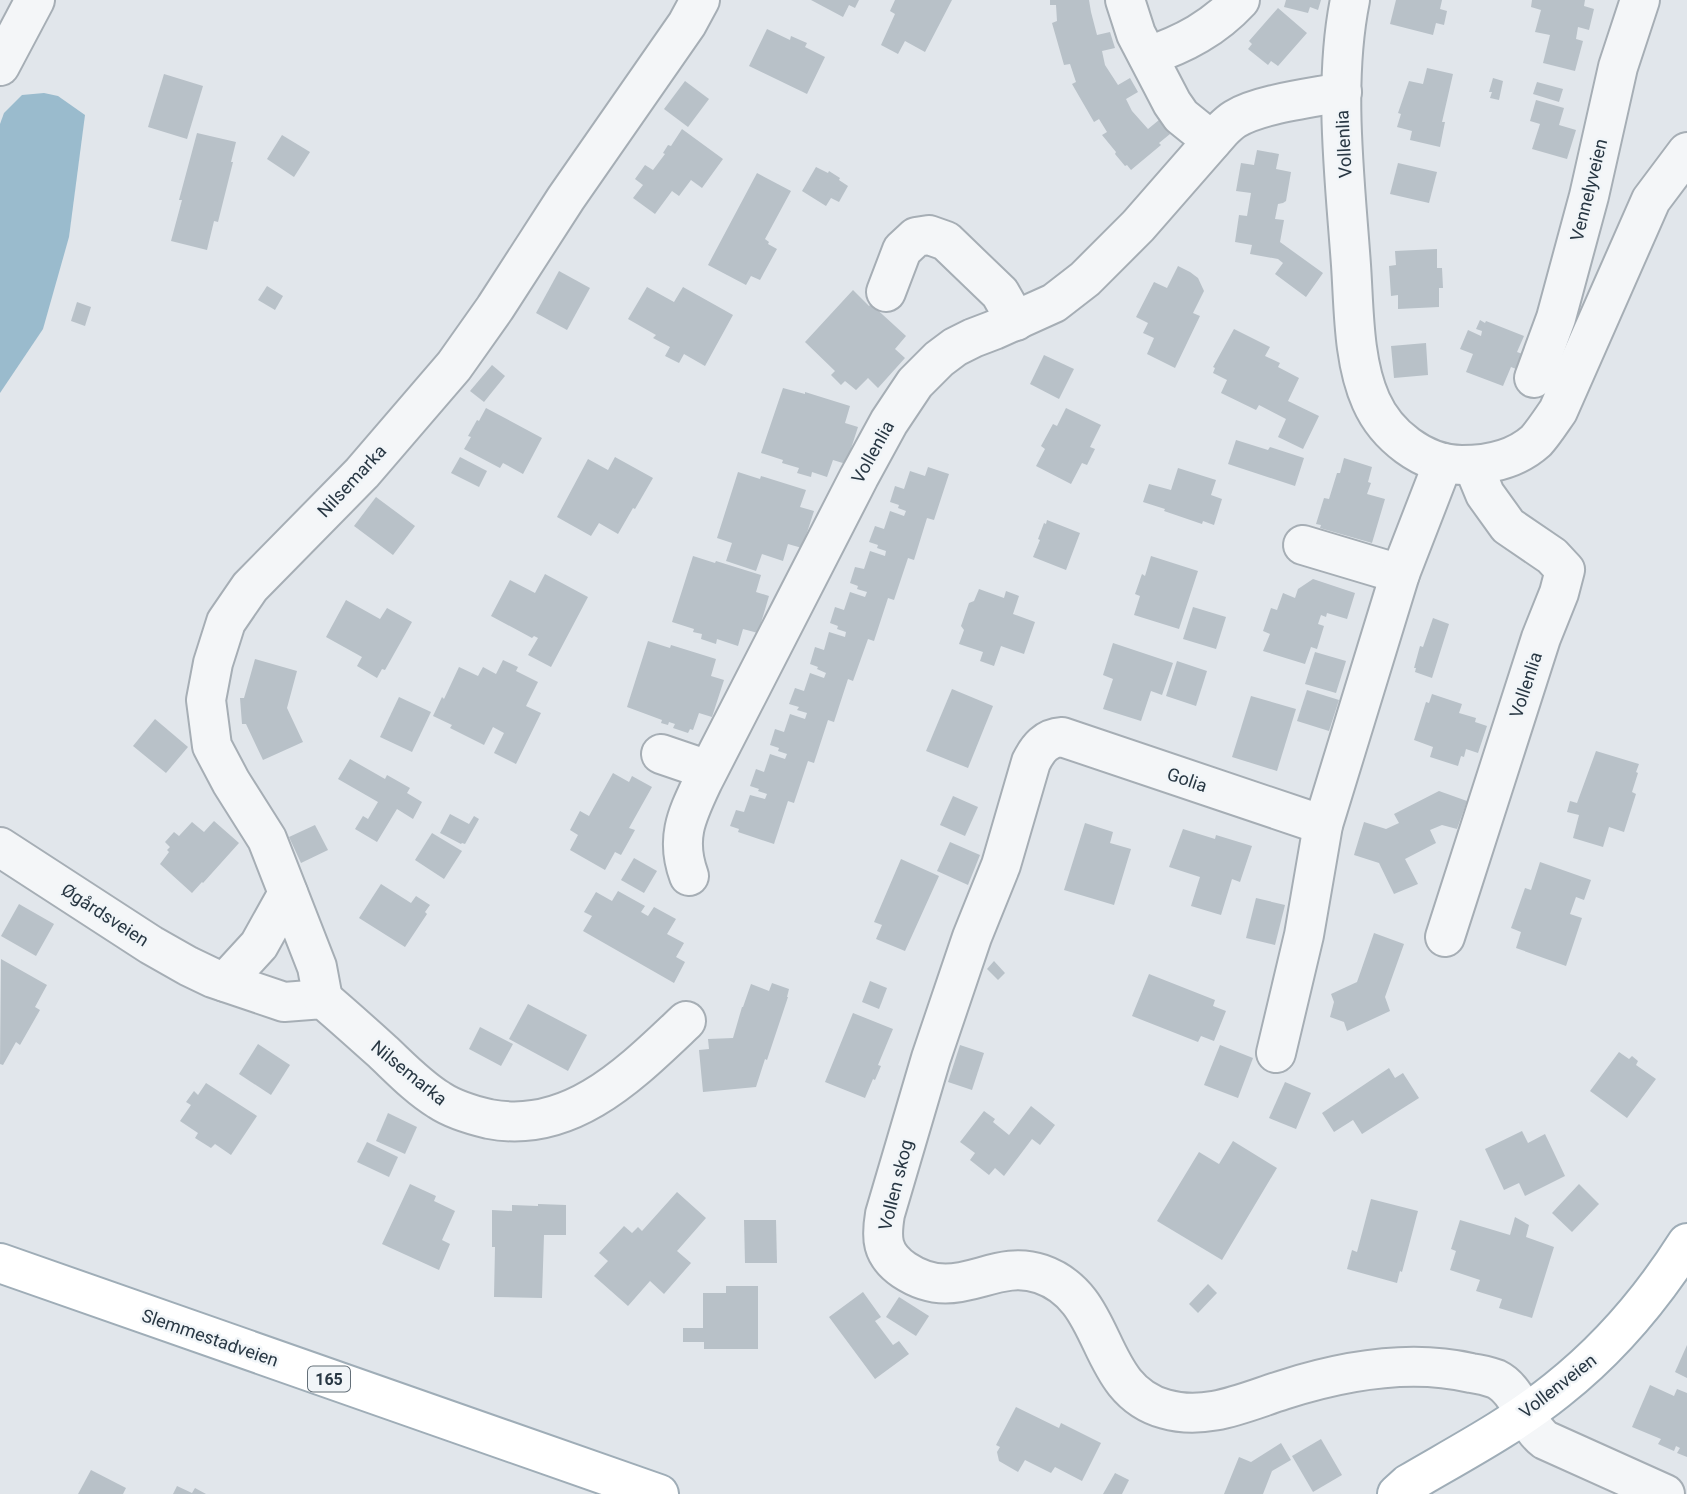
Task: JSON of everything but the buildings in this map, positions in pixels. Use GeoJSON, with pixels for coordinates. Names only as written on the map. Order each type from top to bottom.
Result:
{"type":"FeatureCollection","features":[{"type":"Feature","properties":{"kind":"main road","name":"Vollenveien"},"geometry":{"type":"LineString","coordinates":[[1397,1494],[1408,1484],[1524,1414],[1563,1385],[1611,1342],[1655,1290],[1687,1243]]}},
{"type":"Feature","properties":{"kind":"main road","name":"Slemmestadveien"},"geometry":{"type":"LineString","coordinates":[[0,1263],[659,1494]]}},
{"type":"Feature","properties":{"kind":"street"},"geometry":{"type":"LineString","coordinates":[[0,66],[35,0]]}},
{"type":"Feature","properties":{"kind":"street","name":"Nilsemarka"},"geometry":{"type":"LineString","coordinates":[[686,1021],[599,1095],[578,1107],[542,1120],[509,1122],[478,1116],[452,1107],[433,1096],[323,999],[317,967],[267,839],[212,746],[206,700],[213,663],[226,622],[250,587],[362,473],[454,366],[687,24],[700,0]]}},
{"type":"Feature","properties":{"kind":"street"},"geometry":{"type":"LineString","coordinates":[[1125,0],[1136,34],[1171,103],[1181,116],[1212,141]]}},
{"type":"Feature","properties":{"kind":"street"},"geometry":{"type":"LineString","coordinates":[[1148,56],[1198,35],[1227,14],[1240,0]]}},
{"type":"Feature","properties":{"kind":"street","name":"Vollenlia"},"geometry":{"type":"LineString","coordinates":[[1350,0],[1344,51],[1342,135],[1356,337],[1362,375],[1372,402],[1389,430],[1418,452],[1458,464],[1485,494],[1508,526],[1552,556],[1564,570],[1559,593],[1541,638],[1445,937]]}},
{"type":"Feature","properties":{"kind":"street","name":"Vennelyveien"},"geometry":{"type":"LineString","coordinates":[[1534,378],[1556,318],[1589,195],[1618,66],[1640,0]]}},
{"type":"Feature","properties":{"kind":"street","name":"Vollenlia"},"geometry":{"type":"LineString","coordinates":[[689,876],[682,848],[683,834],[694,799],[846,501],[889,422],[915,383],[955,347],[1054,303],[1085,279],[1138,226],[1234,119],[1251,111],[1342,92]]}},
{"type":"Feature","properties":{"kind":"street"},"geometry":{"type":"LineString","coordinates":[[1276,1053],[1304,935],[1323,825],[1400,574],[1458,464],[1507,458],[1527,448],[1537,440],[1558,411],[1651,201],[1687,152]]}},
{"type":"Feature","properties":{"kind":"street"},"geometry":{"type":"LineString","coordinates":[[886,292],[902,250],[916,237],[929,235],[946,241],[1000,293],[1016,321]]}},
{"type":"Feature","properties":{"kind":"street"},"geometry":{"type":"LineString","coordinates":[[1303,545],[1400,574]]}},
{"type":"Feature","properties":{"kind":"street","name":"Golia"},"geometry":{"type":"LineString","coordinates":[[1051,739],[1062,737],[1323,825]]}},
{"type":"Feature","properties":{"kind":"street","name":"Vollen skog"},"geometry":{"type":"LineString","coordinates":[[1051,739],[1039,749],[1031,762],[1001,865],[972,937],[931,1058],[885,1214],[883,1241],[890,1256],[907,1272],[941,1284],[977,1280],[1016,1269],[1044,1275],[1061,1283],[1082,1304],[1123,1381],[1139,1396],[1164,1409],[1182,1412],[1217,1410],[1339,1375],[1418,1367],[1462,1370],[1496,1379],[1509,1390],[1532,1428],[1545,1440],[1665,1494]]}},
{"type":"Feature","properties":{"kind":"street"},"geometry":{"type":"LineString","coordinates":[[661,754],[708,770]]}},
{"type":"Feature","properties":{"kind":"street","name":"Øgårdsveien"},"geometry":{"type":"LineString","coordinates":[[0,847],[151,945],[219,980]]}},
{"type":"Feature","properties":{"kind":"street"},"geometry":{"type":"LineString","coordinates":[[219,980],[259,945],[288,893]]}},
{"type":"Feature","properties":{"kind":"street"},"geometry":{"type":"LineString","coordinates":[[219,980],[284,1002],[323,999]]}},
{"type":"Feature","properties":{"kind":"water"},"geometry":{"type":"Polygon","coordinates":[[[44,93],[58,96],[85,115],[69,237],[43,329],[0,393],[0,124],[4,113],[22,95],[44,93]]]}}]}
